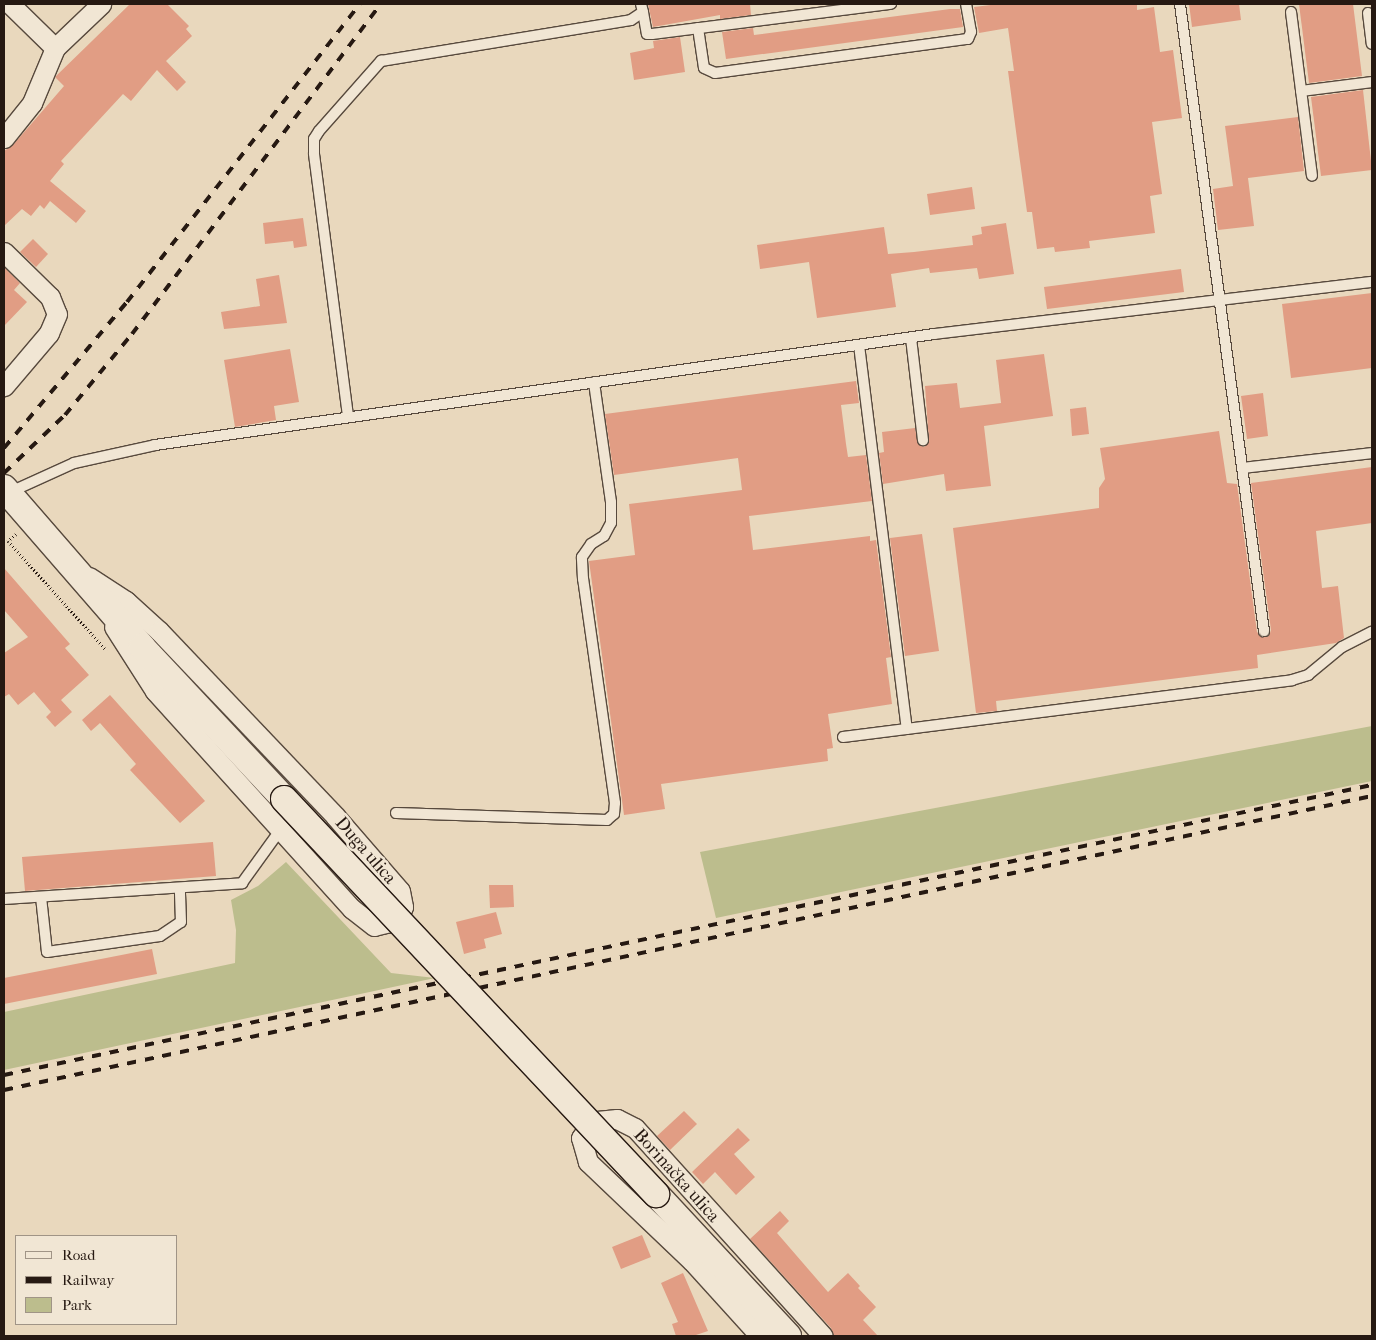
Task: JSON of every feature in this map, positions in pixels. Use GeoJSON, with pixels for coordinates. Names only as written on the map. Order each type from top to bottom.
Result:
{"type":"FeatureCollection","features":[{"type":"Feature","properties":{"kind":"street"},"geometry":{"type":"LineString","coordinates":[[10,4],[55,48]]}},
{"type":"Feature","properties":{"kind":"street"},"geometry":{"type":"LineString","coordinates":[[4,138],[22,119],[32,103],[55,48],[101,4]]}},
{"type":"Feature","properties":{"kind":"street"},"geometry":{"type":"LineString","coordinates":[[4,252],[50,298],[58,314],[49,333],[4,386]]}},
{"type":"Feature","properties":{"kind":"street","name":"Duga ulica"},"geometry":{"type":"LineString","coordinates":[[6,490],[85,578],[142,647],[284,799]]}},
{"type":"Feature","properties":{"kind":"street","name":"Duga ulica"},"geometry":{"type":"LineString","coordinates":[[85,578],[126,601],[159,630],[335,816],[400,891],[403,907],[398,915],[384,924],[374,926],[365,921],[155,691],[125,648],[85,578]]}},
{"type":"Feature","properties":{"kind":"street","name":"Borinačka ulica"},"geometry":{"type":"LineString","coordinates":[[284,799],[788,1336]]}},
{"type":"Feature","properties":{"kind":"street","name":"Borinačka ulica"},"geometry":{"type":"LineString","coordinates":[[760,1336],[692,1261],[588,1162],[581,1138],[589,1126],[597,1121],[617,1119],[635,1128],[823,1336]]}},
{"type":"Feature","properties":{"kind":"lane"},"geometry":{"type":"LineString","coordinates":[[642,8],[647,34],[891,4]]}},
{"type":"Feature","properties":{"kind":"lane"},"geometry":{"type":"LineString","coordinates":[[698,28],[704,68],[715,74],[968,39],[971,32],[966,4]]}},
{"type":"Feature","properties":{"kind":"lane"},"geometry":{"type":"LineString","coordinates":[[1180,4],[1264,631]]}},
{"type":"Feature","properties":{"kind":"lane"},"geometry":{"type":"LineString","coordinates":[[348,416],[314,153],[314,139],[319,131],[381,61],[631,20],[642,8]]}},
{"type":"Feature","properties":{"kind":"lane"},"geometry":{"type":"LineString","coordinates":[[1291,12],[1312,176]]}},
{"type":"Feature","properties":{"kind":"lane"},"geometry":{"type":"LineString","coordinates":[[1368,13],[1372,44]]}},
{"type":"Feature","properties":{"kind":"lane"},"geometry":{"type":"LineString","coordinates":[[1301,90],[1372,82]]}},
{"type":"Feature","properties":{"kind":"lane"},"geometry":{"type":"LineString","coordinates":[[6,490],[101,455],[348,416],[911,338],[1221,302],[1372,282]]}},
{"type":"Feature","properties":{"kind":"lane"},"geometry":{"type":"LineString","coordinates":[[911,338],[923,440]]}},
{"type":"Feature","properties":{"kind":"lane"},"geometry":{"type":"LineString","coordinates":[[859,345],[907,729]]}},
{"type":"Feature","properties":{"kind":"lane"},"geometry":{"type":"LineString","coordinates":[[396,813],[607,820],[614,814],[615,803],[583,579],[582,557],[591,544],[604,536],[611,524],[611,502],[594,382]]}},
{"type":"Feature","properties":{"kind":"lane"},"geometry":{"type":"LineString","coordinates":[[1243,468],[1372,453]]}},
{"type":"Feature","properties":{"kind":"lane"},"geometry":{"type":"LineString","coordinates":[[843,737],[1292,680],[1308,675],[1342,647],[1372,632]]}},
{"type":"Feature","properties":{"kind":"lane"},"geometry":{"type":"LineString","coordinates":[[4,899],[180,889],[242,883],[281,830]]}},
{"type":"Feature","properties":{"kind":"lane"},"geometry":{"type":"LineString","coordinates":[[41,897],[47,952],[160,936],[181,922],[180,889]]}},
{"type":"Feature","properties":{"kind":"green space"},"geometry":{"type":"Polygon","coordinates":[[[1372,726],[1372,781],[716,918],[700,852],[1372,726]]]}},
{"type":"Feature","properties":{"kind":"green space"},"geometry":{"type":"Polygon","coordinates":[[[286,862],[391,973],[435,978],[4,1070],[4,1012],[235,963],[236,930],[231,900],[258,886],[286,862]]]}},
{"type":"Feature","properties":{"kind":"building"},"geometry":{"type":"Polygon","coordinates":[[[130,4],[167,4],[189,26],[186,29],[192,36],[166,61],[186,82],[177,91],[157,70],[131,101],[123,94],[61,161],[64,164],[50,181],[86,211],[76,223],[50,201],[44,209],[40,205],[31,216],[22,209],[4,226],[4,151],[13,145],[64,86],[55,77],[130,4]]]}},
{"type":"Feature","properties":{"kind":"building"},"geometry":{"type":"Polygon","coordinates":[[[648,4],[750,4],[751,15],[720,19],[720,15],[653,27],[648,4]]]}},
{"type":"Feature","properties":{"kind":"building"},"geometry":{"type":"Polygon","coordinates":[[[999,4],[1137,4],[1137,10],[1154,7],[1160,52],[1173,50],[1182,118],[1152,122],[1162,194],[1150,196],[1155,233],[1089,241],[1090,248],[1055,252],[1054,247],[1037,249],[1032,212],[1027,212],[1008,71],[1014,71],[1008,28],[979,33],[974,7],[999,4]]]}},
{"type":"Feature","properties":{"kind":"building"},"geometry":{"type":"Polygon","coordinates":[[[1189,4],[1239,4],[1241,20],[1192,27],[1189,4]]]}},
{"type":"Feature","properties":{"kind":"building"},"geometry":{"type":"Polygon","coordinates":[[[1299,4],[1353,4],[1362,76],[1309,83],[1299,4]]]}},
{"type":"Feature","properties":{"kind":"building"},"geometry":{"type":"Polygon","coordinates":[[[960,9],[963,27],[726,59],[722,32],[753,28],[754,35],[960,9]]]}},
{"type":"Feature","properties":{"kind":"building"},"geometry":{"type":"Polygon","coordinates":[[[680,37],[685,72],[634,80],[630,53],[654,48],[653,41],[680,37]]]}},
{"type":"Feature","properties":{"kind":"building"},"geometry":{"type":"Polygon","coordinates":[[[1363,90],[1372,170],[1321,176],[1311,97],[1363,90]]]}},
{"type":"Feature","properties":{"kind":"building"},"geometry":{"type":"Polygon","coordinates":[[[1298,117],[1304,171],[1248,178],[1254,226],[1218,230],[1213,189],[1233,186],[1225,126],[1298,117]]]}},
{"type":"Feature","properties":{"kind":"building"},"geometry":{"type":"Polygon","coordinates":[[[972,187],[975,209],[930,215],[927,194],[972,187]]]}},
{"type":"Feature","properties":{"kind":"building"},"geometry":{"type":"Polygon","coordinates":[[[303,218],[307,246],[294,248],[293,241],[265,244],[263,223],[303,218]]]}},
{"type":"Feature","properties":{"kind":"building"},"geometry":{"type":"Polygon","coordinates":[[[1006,223],[1014,274],[979,279],[977,268],[930,273],[929,268],[891,274],[896,307],[817,318],[809,262],[760,269],[757,245],[884,227],[888,254],[914,252],[973,245],[972,236],[982,234],[981,227],[1006,223]]]}},
{"type":"Feature","properties":{"kind":"building"},"geometry":{"type":"Polygon","coordinates":[[[33,239],[48,254],[36,267],[20,252],[33,239]]]}},
{"type":"Feature","properties":{"kind":"building"},"geometry":{"type":"Polygon","coordinates":[[[5,268],[20,283],[14,290],[27,302],[4,326],[5,268]]]}},
{"type":"Feature","properties":{"kind":"building"},"geometry":{"type":"Polygon","coordinates":[[[1181,269],[1184,292],[1047,309],[1044,287],[1181,269]]]}},
{"type":"Feature","properties":{"kind":"building"},"geometry":{"type":"Polygon","coordinates":[[[279,275],[287,323],[224,329],[221,312],[260,306],[256,279],[279,275]]]}},
{"type":"Feature","properties":{"kind":"building"},"geometry":{"type":"Polygon","coordinates":[[[1372,293],[1372,368],[1291,378],[1282,304],[1372,293]]]}},
{"type":"Feature","properties":{"kind":"building"},"geometry":{"type":"Polygon","coordinates":[[[290,349],[299,402],[274,406],[276,420],[235,427],[224,360],[290,349]]]}},
{"type":"Feature","properties":{"kind":"building"},"geometry":{"type":"Polygon","coordinates":[[[1044,354],[1053,416],[984,426],[991,486],[946,491],[944,474],[883,484],[879,453],[884,452],[882,432],[915,428],[918,444],[924,447],[929,442],[925,386],[957,383],[960,408],[1001,403],[996,360],[1044,354]]]}},
{"type":"Feature","properties":{"kind":"building"},"geometry":{"type":"Polygon","coordinates":[[[856,381],[859,403],[841,405],[846,444],[848,457],[866,455],[872,501],[749,516],[753,550],[870,536],[870,541],[876,540],[891,657],[886,658],[892,704],[828,714],[833,748],[827,749],[828,761],[661,784],[665,809],[624,815],[589,561],[635,555],[629,504],[742,490],[738,458],[614,475],[605,414],[856,381]]]}},
{"type":"Feature","properties":{"kind":"building"},"geometry":{"type":"Polygon","coordinates":[[[1263,393],[1268,436],[1247,439],[1241,396],[1263,393]]]}},
{"type":"Feature","properties":{"kind":"building"},"geometry":{"type":"Polygon","coordinates":[[[1086,407],[1089,434],[1072,436],[1070,409],[1086,407]]]}},
{"type":"Feature","properties":{"kind":"building"},"geometry":{"type":"Polygon","coordinates":[[[1219,431],[1227,483],[1237,484],[1257,632],[1262,637],[1269,636],[1271,630],[1251,483],[1372,467],[1372,523],[1316,531],[1322,588],[1338,586],[1344,638],[1336,643],[1257,655],[1258,668],[996,701],[997,711],[976,713],[953,528],[1099,508],[1099,488],[1105,479],[1100,448],[1219,431]]]}},
{"type":"Feature","properties":{"kind":"building"},"geometry":{"type":"Polygon","coordinates":[[[922,534],[939,651],[905,656],[890,538],[922,534]]]}},
{"type":"Feature","properties":{"kind":"building"},"geometry":{"type":"Polygon","coordinates":[[[4,568],[70,644],[65,648],[89,675],[61,700],[72,712],[55,727],[46,717],[51,712],[34,692],[18,705],[9,694],[4,697],[4,653],[28,637],[4,610],[4,568]]]}},
{"type":"Feature","properties":{"kind":"building"},"geometry":{"type":"Polygon","coordinates":[[[110,695],[205,801],[180,823],[130,770],[136,764],[100,723],[91,731],[82,720],[110,695]]]}},
{"type":"Feature","properties":{"kind":"building"},"geometry":{"type":"Polygon","coordinates":[[[213,842],[216,876],[25,891],[22,857],[213,842]]]}},
{"type":"Feature","properties":{"kind":"building"},"geometry":{"type":"Polygon","coordinates":[[[489,885],[513,885],[514,907],[490,908],[489,885]]]}},
{"type":"Feature","properties":{"kind":"building"},"geometry":{"type":"Polygon","coordinates":[[[496,912],[502,934],[484,939],[486,948],[464,954],[456,922],[496,912]]]}},
{"type":"Feature","properties":{"kind":"building"},"geometry":{"type":"Polygon","coordinates":[[[152,949],[157,974],[4,1004],[4,978],[152,949]]]}},
{"type":"Feature","properties":{"kind":"building"},"geometry":{"type":"Polygon","coordinates":[[[684,1111],[697,1124],[670,1150],[657,1136],[684,1111]]]}},
{"type":"Feature","properties":{"kind":"building"},"geometry":{"type":"Polygon","coordinates":[[[738,1128],[750,1140],[734,1154],[755,1177],[736,1195],[715,1172],[703,1184],[692,1172],[738,1128]]]}},
{"type":"Feature","properties":{"kind":"building"},"geometry":{"type":"Polygon","coordinates":[[[780,1211],[789,1221],[777,1233],[828,1292],[848,1273],[860,1286],[858,1288],[876,1307],[863,1320],[878,1336],[834,1336],[831,1328],[750,1239],[780,1211]]]}},
{"type":"Feature","properties":{"kind":"building"},"geometry":{"type":"Polygon","coordinates":[[[642,1235],[651,1257],[621,1269],[612,1247],[642,1235]]]}},
{"type":"Feature","properties":{"kind":"building"},"geometry":{"type":"Polygon","coordinates":[[[683,1273],[708,1331],[693,1336],[676,1336],[672,1324],[678,1322],[661,1283],[683,1273]]]}},
{"type":"Feature","properties":{"kind":"railway"},"geometry":{"type":"LineString","coordinates":[[4,448],[127,302],[360,4]]}},
{"type":"Feature","properties":{"kind":"railway"},"geometry":{"type":"LineString","coordinates":[[4,473],[65,415],[132,334],[381,4]]}},
{"type":"Feature","properties":{"kind":"railway"},"geometry":{"type":"LineString","coordinates":[[4,1075],[1372,785]]}},
{"type":"Feature","properties":{"kind":"railway"},"geometry":{"type":"LineString","coordinates":[[4,1090],[1372,796]]}}]}
